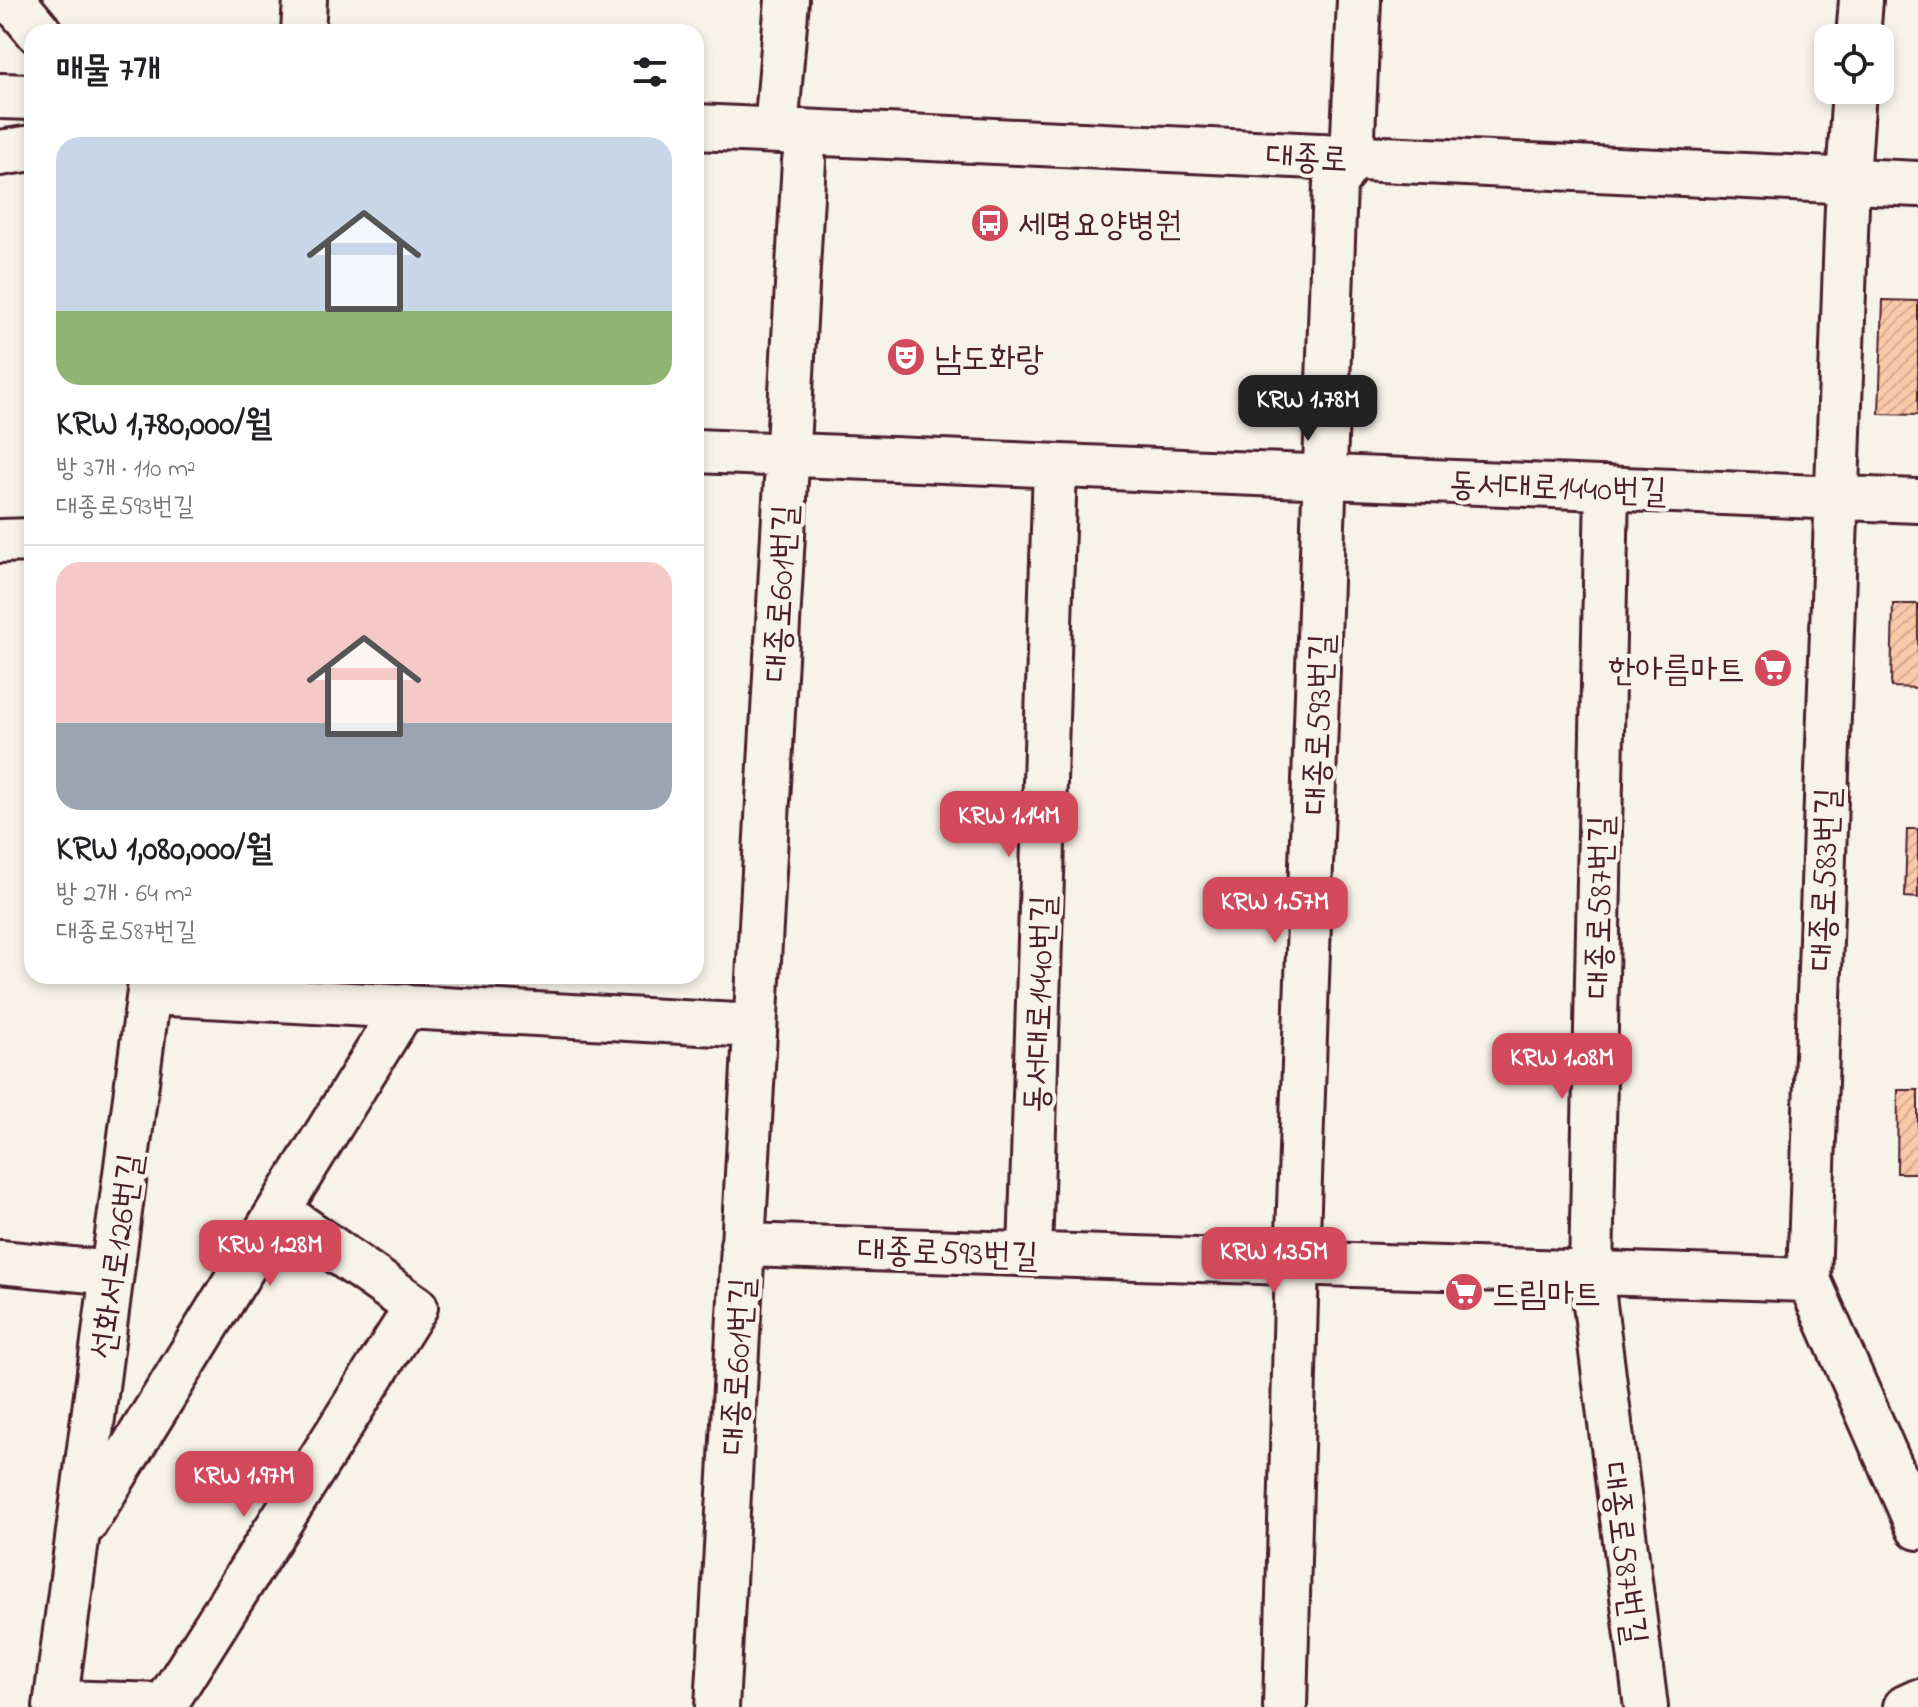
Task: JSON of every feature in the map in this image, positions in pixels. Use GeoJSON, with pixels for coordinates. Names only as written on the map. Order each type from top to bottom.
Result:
{"type":"FeatureCollection","features":[{"type":"Feature","properties":{"kind":"main road"},"geometry":{"type":"LineString","coordinates":[[8,0],[32,24]]}},
{"type":"Feature","properties":{"kind":"main road"},"geometry":{"type":"LineString","coordinates":[[0,96],[24,97]]}},
{"type":"Feature","properties":{"kind":"main road"},"geometry":{"type":"LineString","coordinates":[[0,126],[24,127]]}},
{"type":"Feature","properties":{"kind":"main road","name":"대종로"},"geometry":{"type":"LineString","coordinates":[[704,129],[790,146]]}},
{"type":"Feature","properties":{"kind":"main road","name":"대종로"},"geometry":{"type":"LineString","coordinates":[[704,155],[790,146],[1847,193],[1918,184]]}},
{"type":"Feature","properties":{"kind":"main road"},"geometry":{"type":"LineString","coordinates":[[0,153],[24,149]]}},
{"type":"Feature","properties":{"kind":"main road","name":"대종로"},"geometry":{"type":"LineString","coordinates":[[1847,193],[1918,209]]}},
{"type":"Feature","properties":{"kind":"street"},"geometry":{"type":"LineString","coordinates":[[304,24],[305,0]]}},
{"type":"Feature","properties":{"kind":"street","name":"대종로601번길"},"geometry":{"type":"LineString","coordinates":[[717,1707],[787,455],[790,146],[787,0]]}},
{"type":"Feature","properties":{"kind":"street","name":"대종로593번길"},"geometry":{"type":"LineString","coordinates":[[1285,1707],[1297,1263],[1326,476],[1344,171],[1359,0]]}},
{"type":"Feature","properties":{"kind":"street"},"geometry":{"type":"LineString","coordinates":[[1859,24],[1861,0]]}},
{"type":"Feature","properties":{"kind":"street","name":"대종로583번길"},"geometry":{"type":"LineString","coordinates":[[1853,104],[1847,193],[1809,1280],[1918,1528]]}},
{"type":"Feature","properties":{"kind":"street","name":"동서대로1440번길"},"geometry":{"type":"LineString","coordinates":[[704,451],[1918,501]]}},
{"type":"Feature","properties":{"kind":"street","name":"동서대로1440번길"},"geometry":{"type":"LineString","coordinates":[[1030,1254],[1055,466]]}},
{"type":"Feature","properties":{"kind":"street","name":"대종로587번길"},"geometry":{"type":"LineString","coordinates":[[1607,488],[1591,1273],[1646,1707]]}},
{"type":"Feature","properties":{"kind":"street"},"geometry":{"type":"LineString","coordinates":[[0,541],[24,540]]}},
{"type":"Feature","properties":{"kind":"street"},"geometry":{"type":"LineString","coordinates":[[150,984],[389,996],[755,1026]]}},
{"type":"Feature","properties":{"kind":"street","name":"선화서로126번길"},"geometry":{"type":"LineString","coordinates":[[150,984],[56,1704],[165,1705],[416,1307],[279,1211]]}},
{"type":"Feature","properties":{"kind":"street","name":"선화서로126번길"},"geometry":{"type":"LineString","coordinates":[[78,1535],[279,1211],[389,996]]}},
{"type":"Feature","properties":{"kind":"street","name":"대종로593번길"},"geometry":{"type":"LineString","coordinates":[[742,1245],[1809,1280]]}},
{"type":"Feature","properties":{"kind":"street"},"geometry":{"type":"LineString","coordinates":[[0,1262],[112,1273]]}},
{"type":"Feature","properties":{"kind":"street"},"geometry":{"type":"LineString","coordinates":[[1905,1707],[1918,1701]]}},
{"type":"Feature","properties":{"kind":"building"},"geometry":{"type":"Polygon","coordinates":[[[1883,300],[1918,301],[1918,415],[1879,414],[1883,300]]]}},
{"type":"Feature","properties":{"kind":"building"},"geometry":{"type":"Polygon","coordinates":[[[1893,604],[1918,604],[1918,688],[1891,687],[1893,604]]]}},
{"type":"Feature","properties":{"kind":"building"},"geometry":{"type":"Polygon","coordinates":[[[1907,829],[1918,829],[1918,898],[1905,897],[1907,829]]]}},
{"type":"Feature","properties":{"kind":"building"},"geometry":{"type":"Polygon","coordinates":[[[1898,1090],[1918,1090],[1918,1173],[1897,1173],[1898,1090]]]}},
{"type":"Feature","properties":{"kind":"place","name":"세명요양병원"},"geometry":{"type":"Point","coordinates":[990,223]}},
{"type":"Feature","properties":{"kind":"place","name":"남도화랑"},"geometry":{"type":"Point","coordinates":[906,357]}},
{"type":"Feature","properties":{"kind":"place","name":"한아름마트"},"geometry":{"type":"Point","coordinates":[1773,668]}},
{"type":"Feature","properties":{"kind":"place","name":"드림마트"},"geometry":{"type":"Point","coordinates":[1464,1292]}}]}
